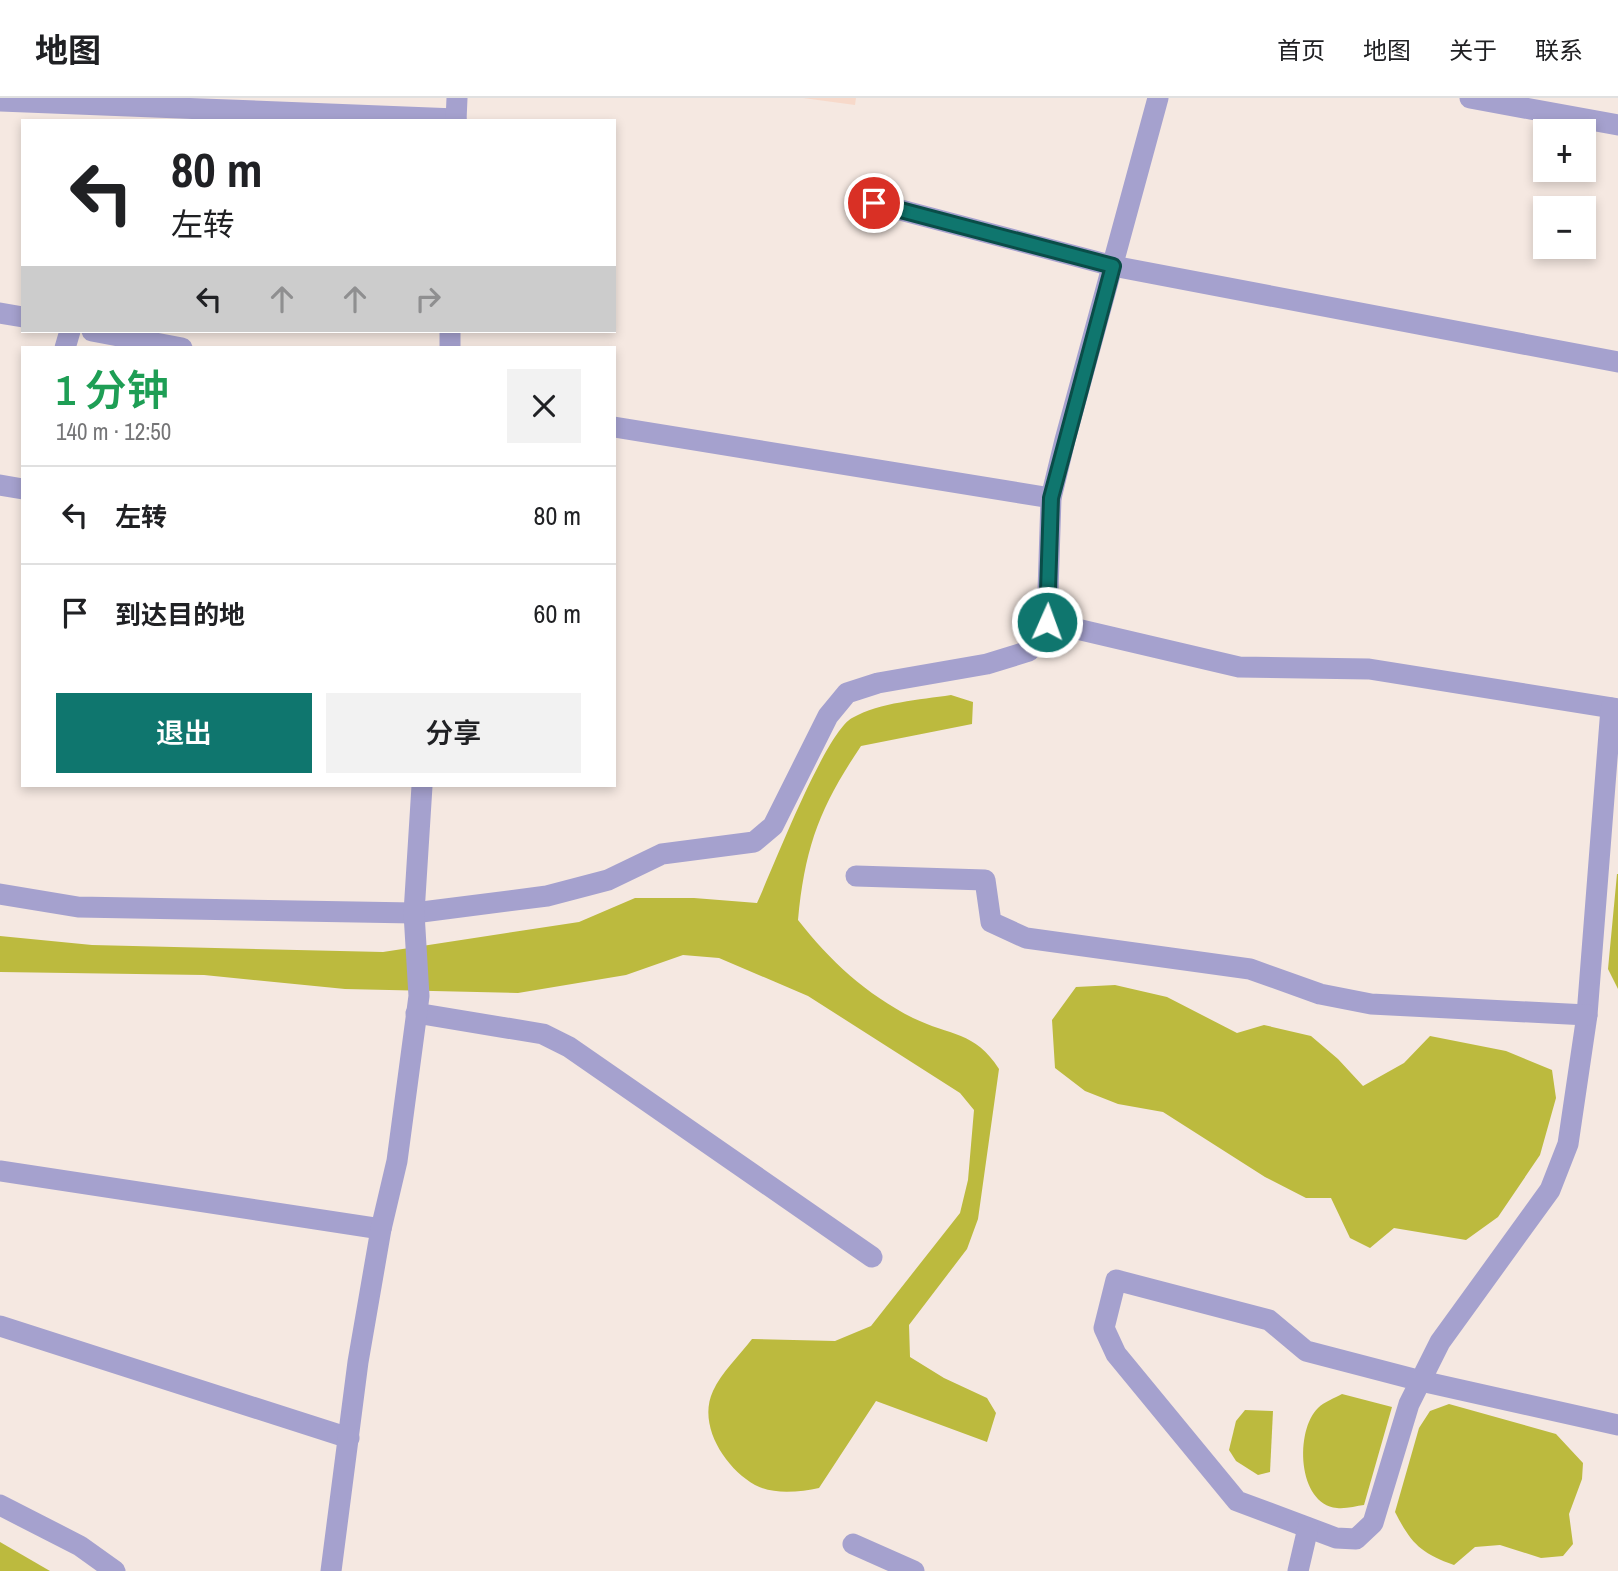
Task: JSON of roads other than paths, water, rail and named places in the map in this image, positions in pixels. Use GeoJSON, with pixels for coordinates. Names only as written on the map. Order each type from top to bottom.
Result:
{"type":"FeatureCollection","features":[{"type":"Feature","properties":{"kind":"street"},"geometry":{"type":"LineString","coordinates":[[0,894],[78,907],[415,923],[547,896],[608,880],[662,854],[754,842],[773,826],[828,716],[846,693],[878,683],[987,664],[1029,652],[1047,622],[1051,498],[1158,98]]}},
{"type":"Feature","properties":{"kind":"street"},"geometry":{"type":"LineString","coordinates":[[1470,98],[1618,125]]}},
{"type":"Feature","properties":{"kind":"street"},"geometry":{"type":"LineString","coordinates":[[0,101],[457,113]]}},
{"type":"Feature","properties":{"kind":"street"},"geometry":{"type":"LineString","coordinates":[[874,203],[1113,266],[1618,362]]}},
{"type":"Feature","properties":{"kind":"street"},"geometry":{"type":"LineString","coordinates":[[0,313],[21,317]]}},
{"type":"Feature","properties":{"kind":"street"},"geometry":{"type":"LineString","coordinates":[[103,333],[171,346]]}},
{"type":"Feature","properties":{"kind":"street"},"geometry":{"type":"LineString","coordinates":[[616,427],[1051,498]]}},
{"type":"Feature","properties":{"kind":"street"},"geometry":{"type":"LineString","coordinates":[[0,485],[21,489]]}},
{"type":"Feature","properties":{"kind":"street"},"geometry":{"type":"LineString","coordinates":[[1047,622],[1239,667],[1369,669],[1614,709],[1587,1015],[1568,1144],[1550,1190],[1440,1342],[1421,1381],[1409,1404],[1373,1523],[1356,1539],[1336,1538],[1237,1501],[1116,1354],[1104,1328],[1116,1280],[1269,1320],[1306,1350],[1421,1381],[1618,1425]]}},
{"type":"Feature","properties":{"kind":"street"},"geometry":{"type":"LineString","coordinates":[[331,1571],[358,1362],[397,1161],[417,1005],[415,923],[422,787]]}},
{"type":"Feature","properties":{"kind":"street"},"geometry":{"type":"LineString","coordinates":[[856,876],[985,880],[991,922],[1026,938],[1250,969],[1320,995],[1371,1004],[1587,1015]]}},
{"type":"Feature","properties":{"kind":"street"},"geometry":{"type":"LineString","coordinates":[[417,1005],[543,1034],[569,1047],[872,1258]]}},
{"type":"Feature","properties":{"kind":"street"},"geometry":{"type":"LineString","coordinates":[[0,1171],[382,1230]]}},
{"type":"Feature","properties":{"kind":"street"},"geometry":{"type":"LineString","coordinates":[[0,1326],[349,1438]]}},
{"type":"Feature","properties":{"kind":"street"},"geometry":{"type":"LineString","coordinates":[[0,1505],[80,1546],[115,1571]]}},
{"type":"Feature","properties":{"kind":"street"},"geometry":{"type":"LineString","coordinates":[[1298,1571],[1308,1528]]}},
{"type":"Feature","properties":{"kind":"street"},"geometry":{"type":"LineString","coordinates":[[853,1544],[914,1571]]}}]}
